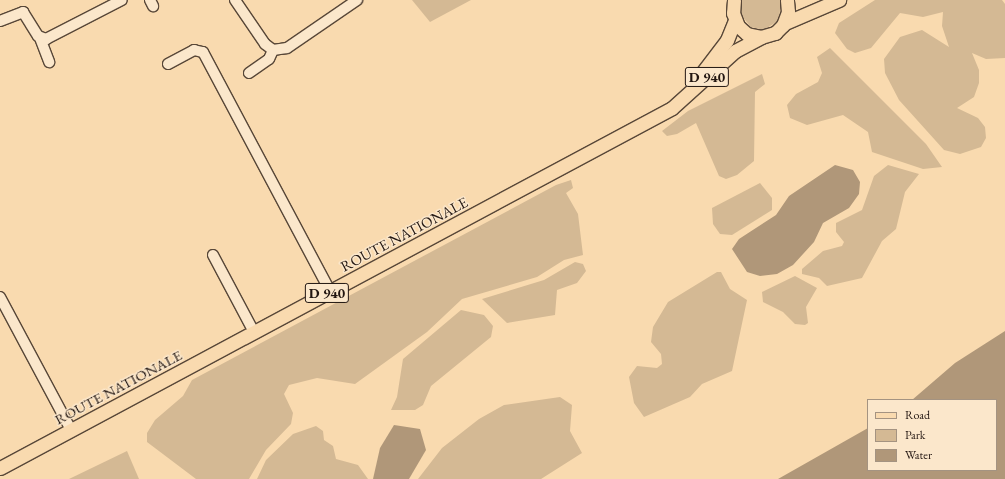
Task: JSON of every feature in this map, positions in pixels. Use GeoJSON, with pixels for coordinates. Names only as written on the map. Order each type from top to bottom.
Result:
{"type":"FeatureCollection","features":[{"type":"Feature","properties":{"kind":"main road"},"geometry":{"type":"LineString","coordinates":[[734,0],[735,20],[747,34],[761,37],[775,33],[785,23],[839,0]]}},
{"type":"Feature","properties":{"kind":"main road"},"geometry":{"type":"LineString","coordinates":[[785,23],[787,0]]}},
{"type":"Feature","properties":{"kind":"main road","name":"D 940"},"geometry":{"type":"LineString","coordinates":[[653,118],[679,97],[703,71],[727,40],[735,20]]}},
{"type":"Feature","properties":{"kind":"main road","name":"D 940"},"geometry":{"type":"LineString","coordinates":[[653,118],[681,102],[740,47],[761,37]]}},
{"type":"Feature","properties":{"kind":"main road","name":"ROUTE NATIONALE"},"geometry":{"type":"LineString","coordinates":[[0,468],[653,118]]}},
{"type":"Feature","properties":{"kind":"street"},"geometry":{"type":"LineString","coordinates":[[40,38],[52,37],[122,0]]}},
{"type":"Feature","properties":{"kind":"street"},"geometry":{"type":"LineString","coordinates":[[235,0],[265,44],[273,50],[288,48],[347,2],[357,0]]}},
{"type":"Feature","properties":{"kind":"street"},"geometry":{"type":"LineString","coordinates":[[0,21],[23,12],[40,38],[49,62]]}},
{"type":"Feature","properties":{"kind":"street"},"geometry":{"type":"LineString","coordinates":[[168,64],[194,50],[205,54],[330,291]]}},
{"type":"Feature","properties":{"kind":"street"},"geometry":{"type":"LineString","coordinates":[[249,73],[269,59],[273,50]]}},
{"type":"Feature","properties":{"kind":"street"},"geometry":{"type":"LineString","coordinates":[[213,255],[254,332]]}},
{"type":"Feature","properties":{"kind":"street"},"geometry":{"type":"LineString","coordinates":[[0,298],[72,430]]}},
{"type":"Feature","properties":{"kind":"green space"},"geometry":{"type":"Polygon","coordinates":[[[412,0],[471,0],[430,22],[412,0]]]}},
{"type":"Feature","properties":{"kind":"green space"},"geometry":{"type":"Polygon","coordinates":[[[742,0],[781,0],[779,20],[764,30],[751,27],[741,15],[742,0]]]}},
{"type":"Feature","properties":{"kind":"green space"},"geometry":{"type":"Polygon","coordinates":[[[875,0],[1002,0],[1005,4],[1005,58],[986,59],[972,53],[979,70],[979,83],[974,97],[957,108],[978,118],[985,127],[986,138],[981,147],[960,154],[944,150],[899,100],[885,73],[884,59],[900,37],[922,30],[949,47],[942,26],[943,12],[923,17],[900,13],[871,48],[855,53],[847,49],[835,33],[839,23],[875,0]]]}},
{"type":"Feature","properties":{"kind":"green space"},"geometry":{"type":"Polygon","coordinates":[[[830,48],[926,144],[942,167],[923,169],[872,152],[868,132],[843,115],[807,125],[790,118],[787,105],[796,94],[818,82],[822,73],[817,57],[830,48]]]}},
{"type":"Feature","properties":{"kind":"green space"},"geometry":{"type":"Polygon","coordinates":[[[762,74],[765,84],[755,92],[754,161],[737,175],[726,179],[719,176],[696,123],[677,134],[667,136],[662,131],[688,111],[762,74]]]}},
{"type":"Feature","properties":{"kind":"green space"},"geometry":{"type":"Polygon","coordinates":[[[888,165],[919,174],[905,192],[896,229],[882,241],[862,278],[827,286],[819,278],[802,274],[802,269],[823,251],[842,246],[844,242],[836,232],[836,223],[862,210],[874,176],[888,165]]]}},
{"type":"Feature","properties":{"kind":"green space"},"geometry":{"type":"Polygon","coordinates":[[[571,180],[573,188],[566,193],[578,214],[583,255],[564,260],[537,277],[462,299],[427,332],[355,384],[317,378],[289,385],[284,394],[293,413],[291,424],[266,450],[249,479],[196,479],[147,442],[147,433],[155,420],[183,396],[192,380],[556,185],[571,180]]]}},
{"type":"Feature","properties":{"kind":"green space"},"geometry":{"type":"Polygon","coordinates":[[[760,183],[772,198],[772,210],[732,235],[720,234],[713,224],[712,208],[760,183]]]}},
{"type":"Feature","properties":{"kind":"green space"},"geometry":{"type":"Polygon","coordinates":[[[575,262],[583,264],[586,271],[577,283],[557,290],[555,315],[507,323],[482,299],[544,280],[575,262]]]}},
{"type":"Feature","properties":{"kind":"green space"},"geometry":{"type":"Polygon","coordinates":[[[717,272],[721,272],[730,289],[747,300],[732,371],[702,384],[690,397],[644,417],[634,403],[629,377],[637,366],[657,368],[662,364],[661,354],[651,342],[653,327],[668,302],[717,272]]]}},
{"type":"Feature","properties":{"kind":"green space"},"geometry":{"type":"Polygon","coordinates":[[[795,276],[817,288],[806,307],[808,323],[805,325],[795,324],[783,312],[763,302],[762,292],[795,276]]]}},
{"type":"Feature","properties":{"kind":"green space"},"geometry":{"type":"Polygon","coordinates":[[[461,310],[484,315],[493,326],[491,337],[431,386],[423,405],[415,410],[391,410],[397,397],[403,359],[461,310]]]}},
{"type":"Feature","properties":{"kind":"green space"},"geometry":{"type":"Polygon","coordinates":[[[560,397],[572,405],[570,431],[582,453],[541,479],[418,479],[442,448],[479,419],[504,405],[560,397]]]}},
{"type":"Feature","properties":{"kind":"green space"},"geometry":{"type":"Polygon","coordinates":[[[316,426],[323,431],[324,440],[333,446],[336,459],[358,465],[368,479],[257,479],[266,460],[293,434],[316,426]]]}},
{"type":"Feature","properties":{"kind":"green space"},"geometry":{"type":"Polygon","coordinates":[[[127,451],[139,479],[69,479],[127,451]]]}},
{"type":"Feature","properties":{"kind":"water"},"geometry":{"type":"Polygon","coordinates":[[[835,165],[853,170],[860,182],[859,194],[849,208],[823,223],[814,242],[793,265],[777,274],[760,276],[747,272],[732,249],[739,239],[776,215],[789,196],[835,165]]]}},
{"type":"Feature","properties":{"kind":"water"},"geometry":{"type":"Polygon","coordinates":[[[1005,331],[1005,479],[778,479],[867,429],[867,471],[997,471],[997,399],[913,399],[955,363],[1005,331]]]}},
{"type":"Feature","properties":{"kind":"water"},"geometry":{"type":"Polygon","coordinates":[[[394,425],[420,429],[426,450],[409,479],[373,479],[380,448],[394,425]]]}}]}
